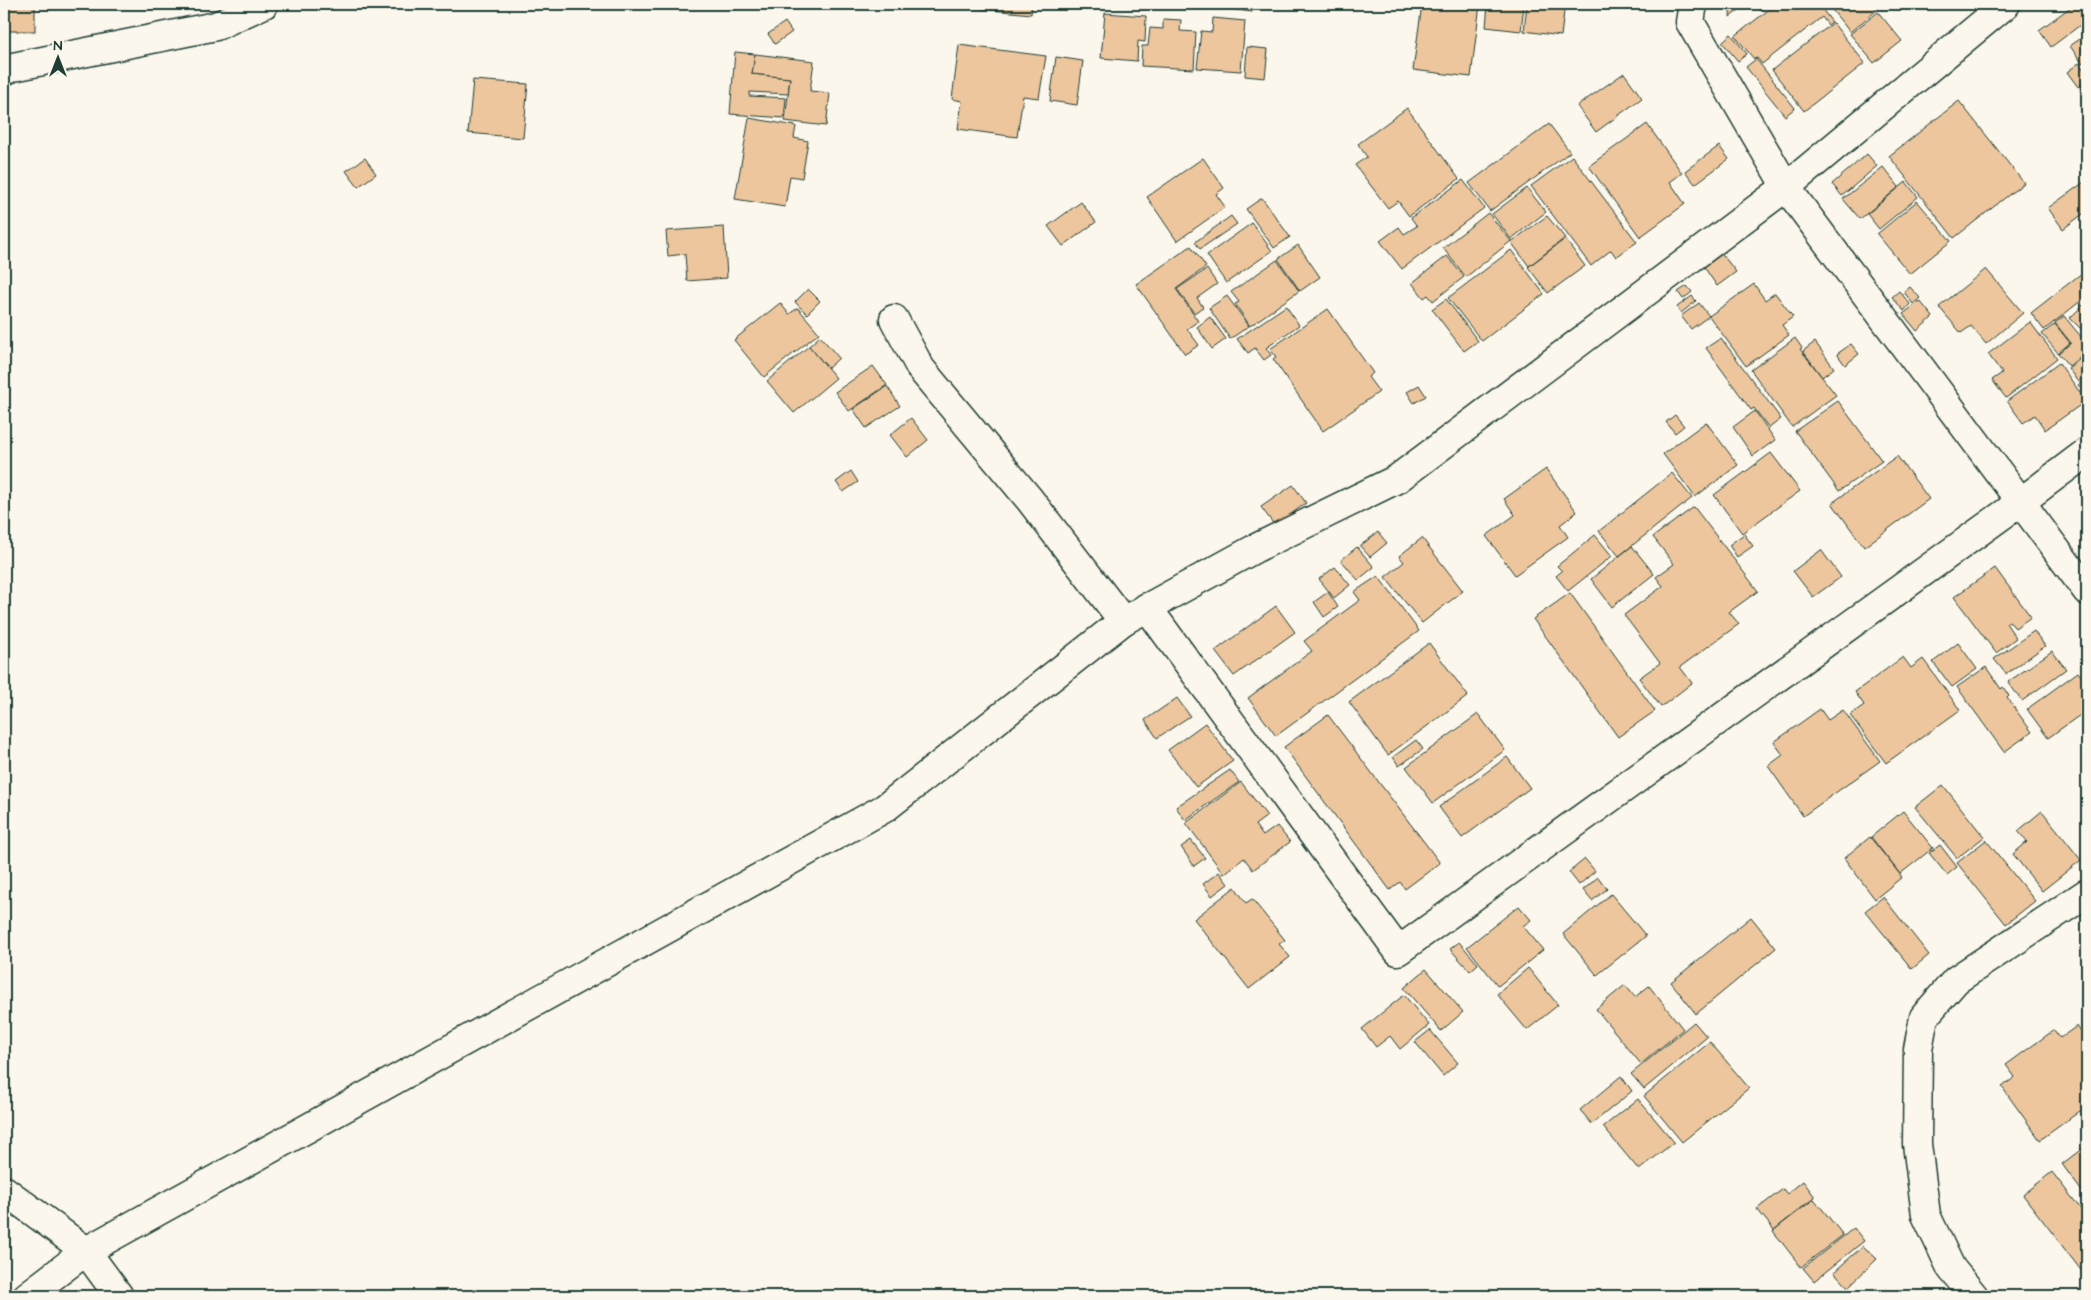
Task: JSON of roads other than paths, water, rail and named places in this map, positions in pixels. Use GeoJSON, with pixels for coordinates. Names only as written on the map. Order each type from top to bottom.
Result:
{"type":"FeatureCollection","features":[{"type":"Feature","properties":{"kind":"street"},"geometry":{"type":"LineString","coordinates":[[4,71],[13,67],[216,26],[264,4]]}},
{"type":"Feature","properties":{"kind":"street"},"geometry":{"type":"LineString","coordinates":[[1693,4],[1690,22],[1786,187],[2022,501],[2087,591]]}},
{"type":"Feature","properties":{"kind":"street"},"geometry":{"type":"LineString","coordinates":[[27,1296],[86,1251],[885,808],[1124,621],[1256,548],[1397,479],[1786,187],[2006,4]]}},
{"type":"Feature","properties":{"kind":"street"},"geometry":{"type":"LineString","coordinates":[[894,320],[921,370],[1030,500],[1124,621]]}},
{"type":"Feature","properties":{"kind":"street"},"geometry":{"type":"LineString","coordinates":[[1147,607],[1398,951],[2022,501],[2087,452]]}},
{"type":"Feature","properties":{"kind":"street"},"geometry":{"type":"LineString","coordinates":[[1974,1296],[1950,1268],[1926,1215],[1917,1144],[1918,1048],[1924,1017],[1956,980],[2087,893]]}},
{"type":"Feature","properties":{"kind":"street"},"geometry":{"type":"LineString","coordinates":[[4,1190],[86,1251],[119,1296]]}}]}
